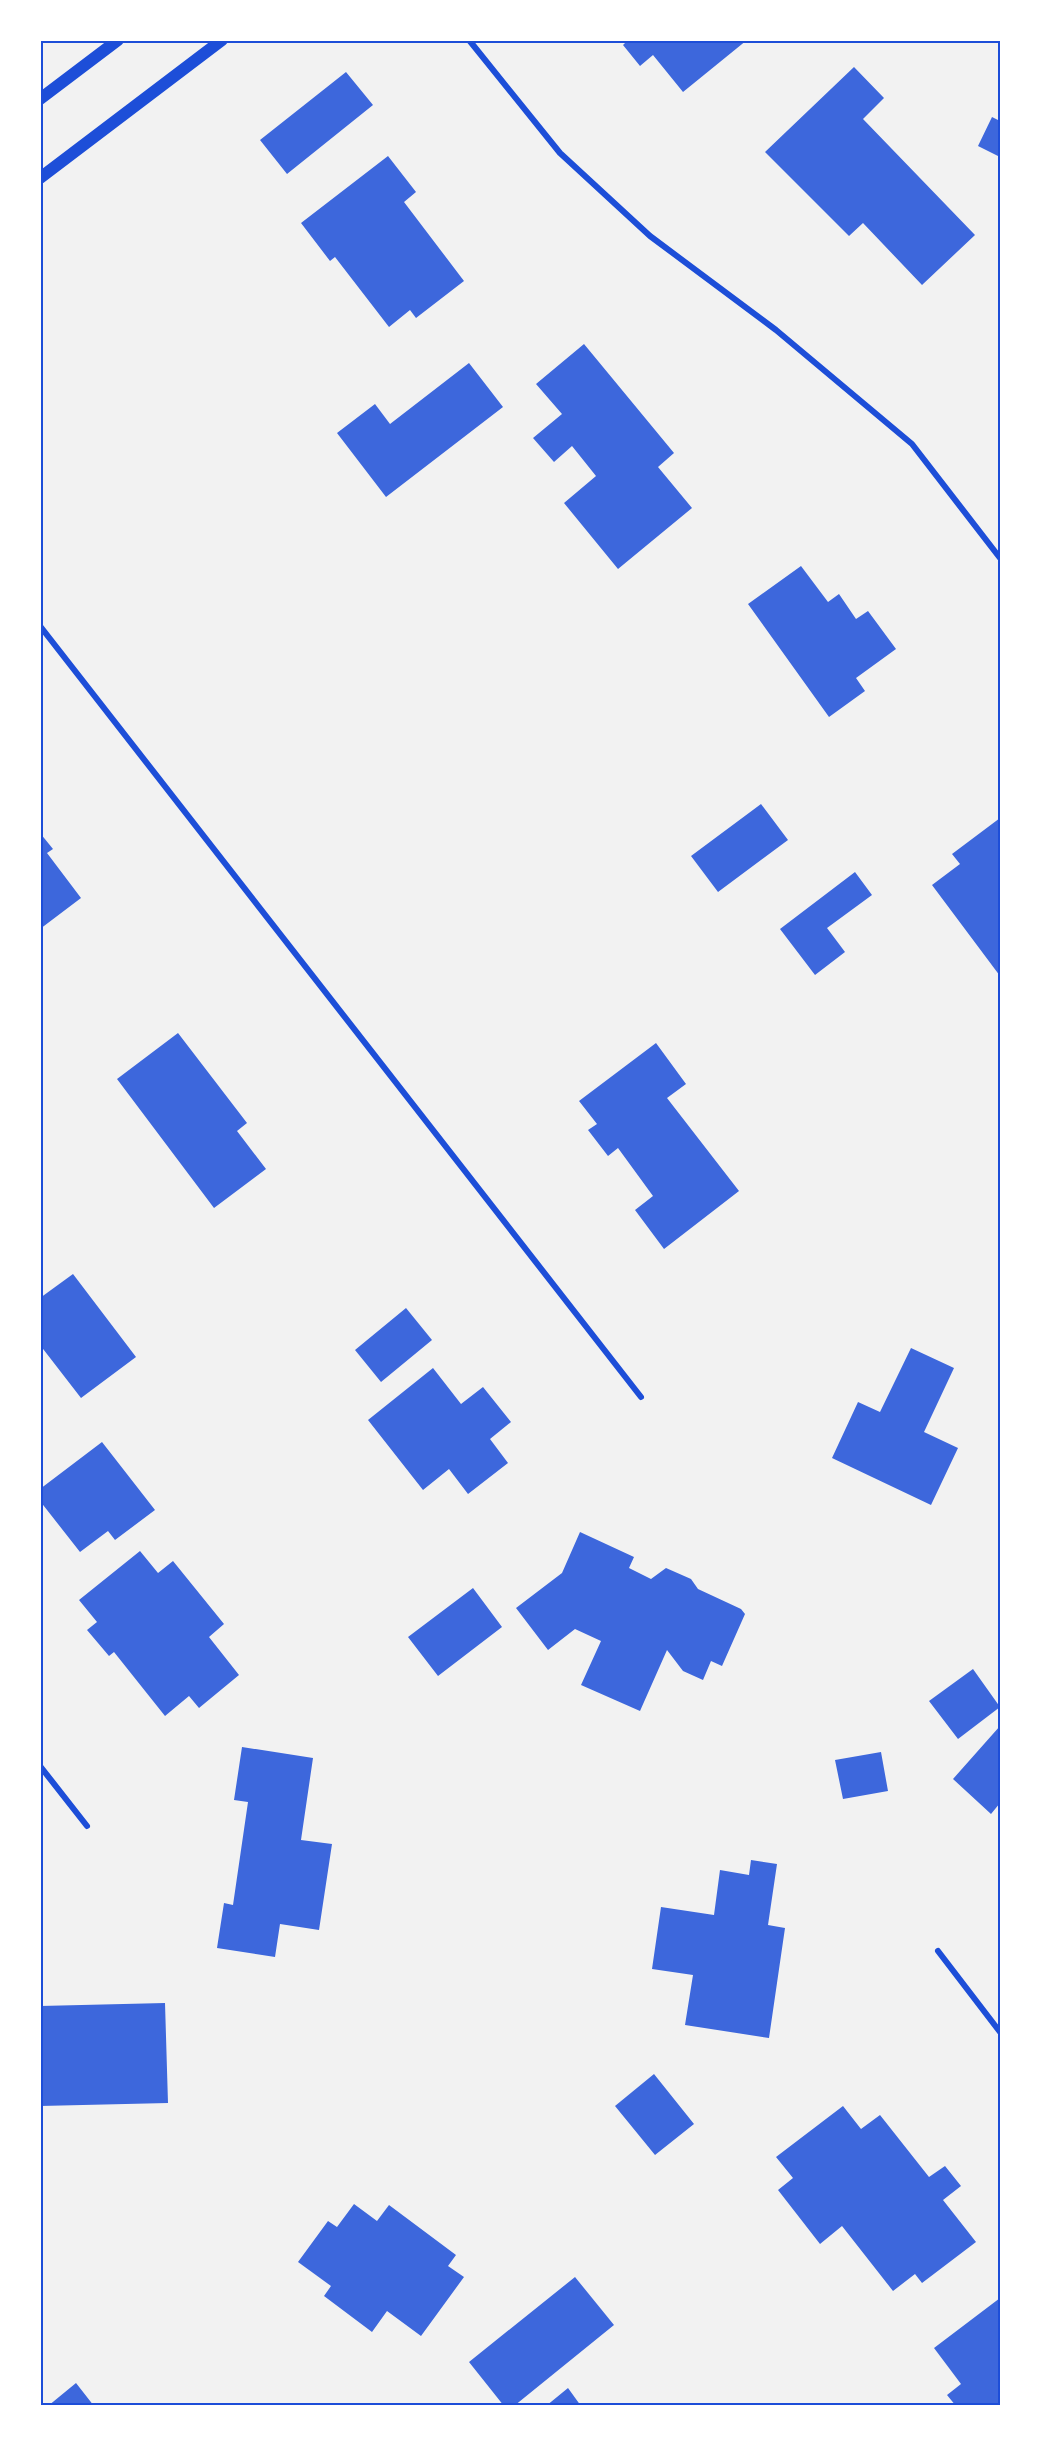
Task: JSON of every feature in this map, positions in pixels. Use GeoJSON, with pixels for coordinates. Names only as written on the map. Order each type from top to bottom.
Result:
{"type":"FeatureCollection","features":[{"type":"Feature","properties":{"kind":"main road"},"geometry":{"type":"LineString","coordinates":[[40,99],[118,40]]}},
{"type":"Feature","properties":{"kind":"main road"},"geometry":{"type":"LineString","coordinates":[[40,178],[222,40]]}},
{"type":"Feature","properties":{"kind":"street"},"geometry":{"type":"LineString","coordinates":[[469,40],[560,153],[650,236],[776,330],[912,444],[1000,558]]}},
{"type":"Feature","properties":{"kind":"street"},"geometry":{"type":"LineString","coordinates":[[40,626],[641,1397]]}},
{"type":"Feature","properties":{"kind":"street"},"geometry":{"type":"LineString","coordinates":[[40,1766],[87,1826]]}},
{"type":"Feature","properties":{"kind":"street"},"geometry":{"type":"LineString","coordinates":[[938,1951],[1000,2032]]}},
{"type":"Feature","properties":{"kind":"building"},"geometry":{"type":"Polygon","coordinates":[[[628,40],[747,40],[683,92],[653,55],[640,66],[623,45],[628,40]]]}},
{"type":"Feature","properties":{"kind":"building"},"geometry":{"type":"Polygon","coordinates":[[[854,67],[884,98],[863,119],[975,235],[922,285],[863,223],[849,236],[765,152],[854,67]]]}},
{"type":"Feature","properties":{"kind":"building"},"geometry":{"type":"Polygon","coordinates":[[[346,72],[373,105],[287,174],[260,140],[346,72]]]}},
{"type":"Feature","properties":{"kind":"building"},"geometry":{"type":"Polygon","coordinates":[[[992,117],[1000,121],[1000,157],[978,146],[992,117]]]}},
{"type":"Feature","properties":{"kind":"building"},"geometry":{"type":"Polygon","coordinates":[[[388,156],[416,192],[404,202],[464,281],[416,318],[410,310],[389,327],[335,257],[330,261],[301,223],[388,156]]]}},
{"type":"Feature","properties":{"kind":"building"},"geometry":{"type":"Polygon","coordinates":[[[584,344],[674,453],[658,467],[692,508],[618,569],[564,503],[596,476],[572,446],[554,462],[533,438],[562,414],[536,384],[584,344]]]}},
{"type":"Feature","properties":{"kind":"building"},"geometry":{"type":"Polygon","coordinates":[[[469,363],[503,407],[386,497],[337,433],[375,404],[390,424],[469,363]]]}},
{"type":"Feature","properties":{"kind":"building"},"geometry":{"type":"Polygon","coordinates":[[[801,566],[828,602],[839,594],[856,619],[868,611],[896,649],[856,678],[865,691],[829,717],[748,604],[801,566]]]}},
{"type":"Feature","properties":{"kind":"building"},"geometry":{"type":"Polygon","coordinates":[[[761,804],[788,840],[718,892],[691,856],[761,804]]]}},
{"type":"Feature","properties":{"kind":"building"},"geometry":{"type":"Polygon","coordinates":[[[1000,818],[1000,976],[932,885],[960,864],[952,854],[1000,818]]]}},
{"type":"Feature","properties":{"kind":"building"},"geometry":{"type":"Polygon","coordinates":[[[40,833],[53,849],[47,853],[81,898],[40,929],[40,833]]]}},
{"type":"Feature","properties":{"kind":"building"},"geometry":{"type":"Polygon","coordinates":[[[855,872],[872,895],[827,928],[845,952],[815,975],[780,929],[855,872]]]}},
{"type":"Feature","properties":{"kind":"building"},"geometry":{"type":"Polygon","coordinates":[[[178,1033],[247,1123],[237,1131],[266,1169],[214,1208],[117,1079],[178,1033]]]}},
{"type":"Feature","properties":{"kind":"building"},"geometry":{"type":"Polygon","coordinates":[[[656,1043],[686,1084],[667,1098],[739,1191],[664,1249],[635,1210],[653,1196],[618,1148],[608,1156],[588,1130],[597,1124],[579,1101],[656,1043]]]}},
{"type":"Feature","properties":{"kind":"building"},"geometry":{"type":"Polygon","coordinates":[[[73,1274],[136,1357],[81,1398],[40,1345],[40,1298],[73,1274]]]}},
{"type":"Feature","properties":{"kind":"building"},"geometry":{"type":"Polygon","coordinates":[[[406,1308],[432,1340],[381,1382],[355,1350],[406,1308]]]}},
{"type":"Feature","properties":{"kind":"building"},"geometry":{"type":"Polygon","coordinates":[[[911,1348],[954,1368],[924,1432],[958,1448],[931,1505],[832,1458],[858,1402],[880,1412],[911,1348]]]}},
{"type":"Feature","properties":{"kind":"building"},"geometry":{"type":"Polygon","coordinates":[[[433,1368],[461,1404],[483,1387],[511,1422],[490,1439],[508,1463],[468,1494],[449,1469],[423,1490],[368,1420],[433,1368]]]}},
{"type":"Feature","properties":{"kind":"building"},"geometry":{"type":"Polygon","coordinates":[[[102,1442],[155,1510],[115,1540],[108,1531],[80,1552],[40,1501],[40,1489],[102,1442]]]}},
{"type":"Feature","properties":{"kind":"building"},"geometry":{"type":"Polygon","coordinates":[[[580,1532],[634,1557],[629,1568],[651,1579],[666,1568],[691,1579],[698,1589],[741,1609],[745,1614],[722,1666],[711,1661],[703,1680],[683,1671],[667,1650],[640,1711],[581,1685],[601,1641],[575,1629],[548,1650],[516,1608],[562,1573],[580,1532]]]}},
{"type":"Feature","properties":{"kind":"building"},"geometry":{"type":"Polygon","coordinates":[[[140,1551],[158,1573],[173,1561],[224,1624],[209,1637],[239,1675],[199,1708],[189,1696],[165,1716],[114,1652],[109,1656],[87,1630],[97,1622],[79,1600],[140,1551]]]}},
{"type":"Feature","properties":{"kind":"building"},"geometry":{"type":"Polygon","coordinates":[[[473,1588],[502,1627],[438,1676],[408,1637],[473,1588]]]}},
{"type":"Feature","properties":{"kind":"building"},"geometry":{"type":"Polygon","coordinates":[[[973,1669],[1000,1707],[958,1739],[929,1701],[973,1669]]]}},
{"type":"Feature","properties":{"kind":"building"},"geometry":{"type":"Polygon","coordinates":[[[1000,1726],[1000,1803],[991,1814],[953,1779],[1000,1726]]]}},
{"type":"Feature","properties":{"kind":"building"},"geometry":{"type":"Polygon","coordinates":[[[242,1747],[313,1758],[301,1840],[332,1844],[319,1930],[280,1924],[275,1957],[217,1948],[224,1903],[233,1905],[248,1802],[234,1800],[242,1747]]]}},
{"type":"Feature","properties":{"kind":"building"},"geometry":{"type":"Polygon","coordinates":[[[881,1752],[888,1791],[843,1799],[835,1760],[881,1752]]]}},
{"type":"Feature","properties":{"kind":"building"},"geometry":{"type":"Polygon","coordinates":[[[751,1860],[777,1864],[768,1925],[785,1928],[769,2038],[685,2025],[693,1975],[652,1969],[661,1907],[714,1915],[720,1870],[749,1875],[751,1860]]]}},
{"type":"Feature","properties":{"kind":"building"},"geometry":{"type":"Polygon","coordinates":[[[165,2003],[168,2103],[40,2106],[40,2006],[165,2003]]]}},
{"type":"Feature","properties":{"kind":"building"},"geometry":{"type":"Polygon","coordinates":[[[654,2074],[694,2124],[655,2155],[615,2106],[654,2074]]]}},
{"type":"Feature","properties":{"kind":"building"},"geometry":{"type":"Polygon","coordinates":[[[843,2106],[861,2129],[880,2115],[929,2177],[945,2166],[961,2186],[943,2200],[976,2242],[922,2283],[915,2274],[893,2291],[842,2226],[820,2244],[778,2190],[793,2178],[776,2157],[843,2106]]]}},
{"type":"Feature","properties":{"kind":"building"},"geometry":{"type":"Polygon","coordinates":[[[354,2204],[377,2221],[389,2205],[456,2255],[448,2266],[464,2277],[421,2336],[387,2311],[372,2332],[324,2296],[331,2286],[298,2262],[328,2221],[337,2227],[354,2204]]]}},
{"type":"Feature","properties":{"kind":"building"},"geometry":{"type":"Polygon","coordinates":[[[575,2277],[614,2325],[514,2406],[504,2406],[469,2362],[575,2277]]]}},
{"type":"Feature","properties":{"kind":"building"},"geometry":{"type":"Polygon","coordinates":[[[1000,2298],[1000,2406],[956,2406],[947,2395],[961,2384],[934,2348],[1000,2298]]]}},
{"type":"Feature","properties":{"kind":"building"},"geometry":{"type":"Polygon","coordinates":[[[76,2383],[94,2406],[48,2406],[76,2383]]]}},
{"type":"Feature","properties":{"kind":"building"},"geometry":{"type":"Polygon","coordinates":[[[568,2388],[581,2406],[546,2406],[568,2388]]]}}]}
